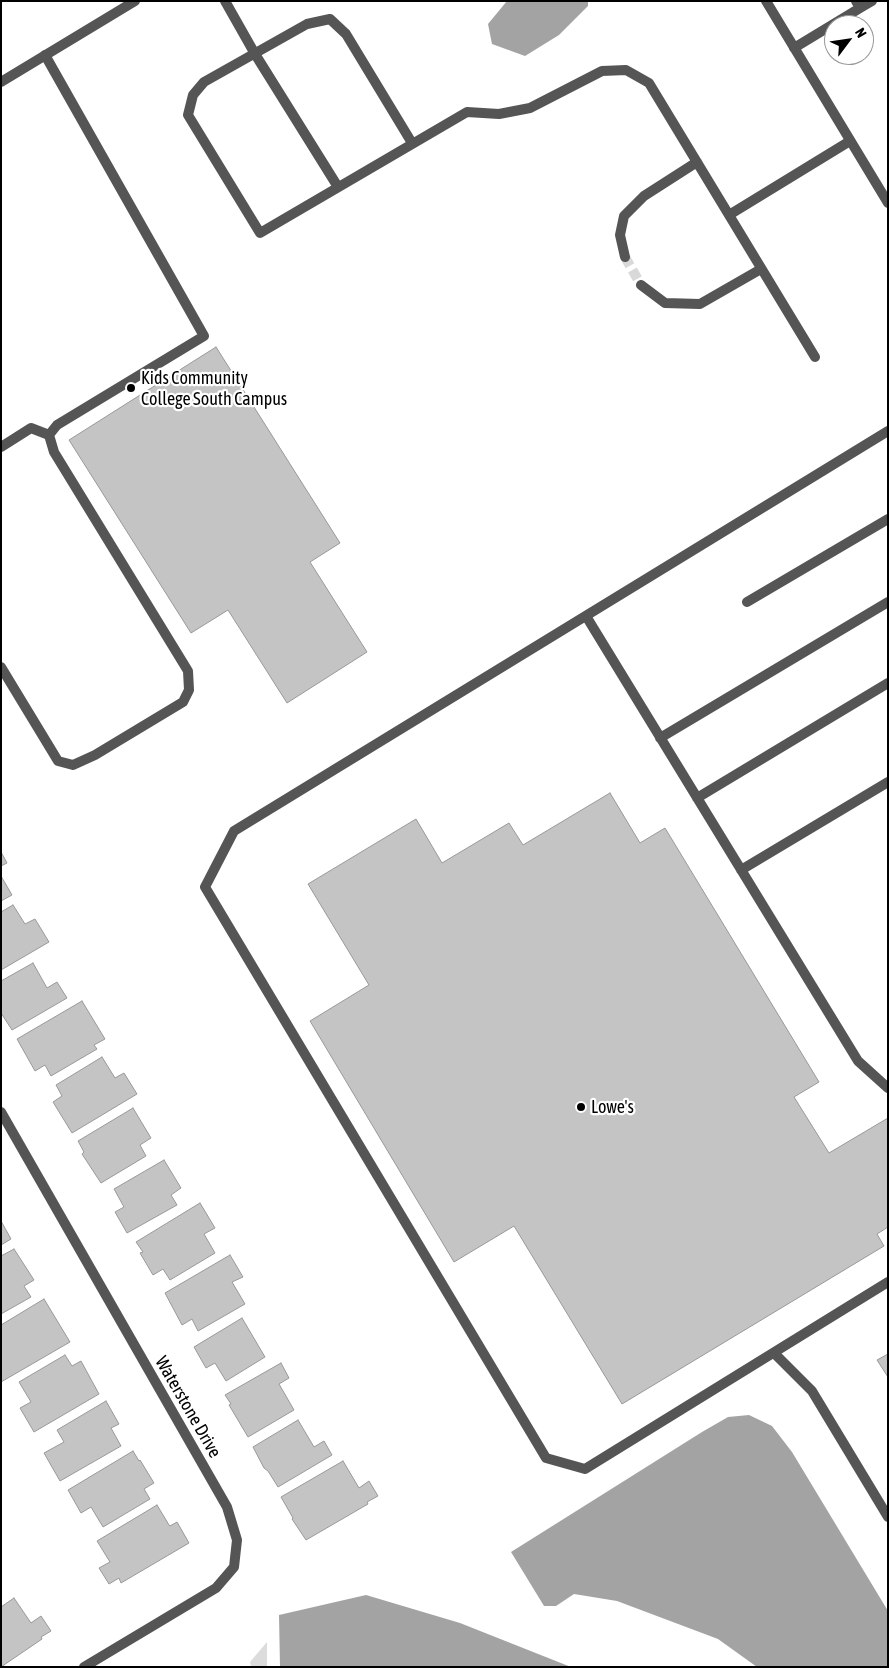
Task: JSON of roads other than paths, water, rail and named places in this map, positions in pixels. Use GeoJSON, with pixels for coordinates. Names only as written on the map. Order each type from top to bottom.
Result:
{"type":"FeatureCollection","features":[{"type":"Feature","properties":{"kind":"street"},"geometry":{"type":"LineString","coordinates":[[1,82],[135,1]]}},
{"type":"Feature","properties":{"kind":"street"},"geometry":{"type":"LineString","coordinates":[[225,1],[255,54],[338,187]]}},
{"type":"Feature","properties":{"kind":"street"},"geometry":{"type":"LineString","coordinates":[[766,1],[850,141],[887,198]]}},
{"type":"Feature","properties":{"kind":"street"},"geometry":{"type":"LineString","coordinates":[[794,48],[858,5],[872,1]]}},
{"type":"Feature","properties":{"kind":"street"},"geometry":{"type":"LineString","coordinates":[[412,143],[346,34],[330,19],[307,24],[204,82],[193,95],[188,116],[260,233],[467,112],[499,114],[530,108],[602,71],[626,70],[649,83],[815,357]]}},
{"type":"Feature","properties":{"kind":"street"},"geometry":{"type":"LineString","coordinates":[[45,55],[204,336],[57,425],[48,436]]}},
{"type":"Feature","properties":{"kind":"street"},"geometry":{"type":"LineString","coordinates":[[729,215],[850,141]]}},
{"type":"Feature","properties":{"kind":"street"},"geometry":{"type":"LineString","coordinates":[[624,257],[620,235],[624,216],[644,196],[697,162]]}},
{"type":"Feature","properties":{"kind":"street"},"geometry":{"type":"LineString","coordinates":[[641,285],[665,303],[700,304],[761,269]]}},
{"type":"Feature","properties":{"kind":"street"},"geometry":{"type":"LineString","coordinates":[[1,447],[31,428],[48,436],[54,452],[188,671],[188,690],[183,702],[95,755],[73,765],[58,760],[1,667]]}},
{"type":"Feature","properties":{"kind":"street"},"geometry":{"type":"LineString","coordinates":[[888,431],[234,831],[205,887],[546,1458],[585,1469],[888,1282]]}},
{"type":"Feature","properties":{"kind":"street"},"geometry":{"type":"LineString","coordinates":[[747,602],[888,519]]}},
{"type":"Feature","properties":{"kind":"street"},"geometry":{"type":"LineString","coordinates":[[660,738],[888,602]]}},
{"type":"Feature","properties":{"kind":"street"},"geometry":{"type":"LineString","coordinates":[[586,616],[858,1061],[888,1088]]}},
{"type":"Feature","properties":{"kind":"street"},"geometry":{"type":"LineString","coordinates":[[697,798],[888,683]]}},
{"type":"Feature","properties":{"kind":"street"},"geometry":{"type":"LineString","coordinates":[[741,870],[888,782]]}},
{"type":"Feature","properties":{"kind":"street","name":"Waterstone Drive"},"geometry":{"type":"LineString","coordinates":[[1,1112],[227,1507],[237,1540],[234,1567],[216,1588],[84,1667]]}},
{"type":"Feature","properties":{"kind":"street"},"geometry":{"type":"LineString","coordinates":[[774,1352],[812,1391],[888,1517]]}},
{"type":"Feature","properties":{"kind":"tunnel"},"geometry":{"type":"LineString","coordinates":[[625,257],[641,285]]}},
{"type":"Feature","properties":{"kind":"place","name":"Kids Community College South Campus"},"geometry":{"type":"Point","coordinates":[131,388]}},
{"type":"Feature","properties":{"kind":"place","name":"Lowe's"},"geometry":{"type":"Point","coordinates":[581,1107]}}]}
